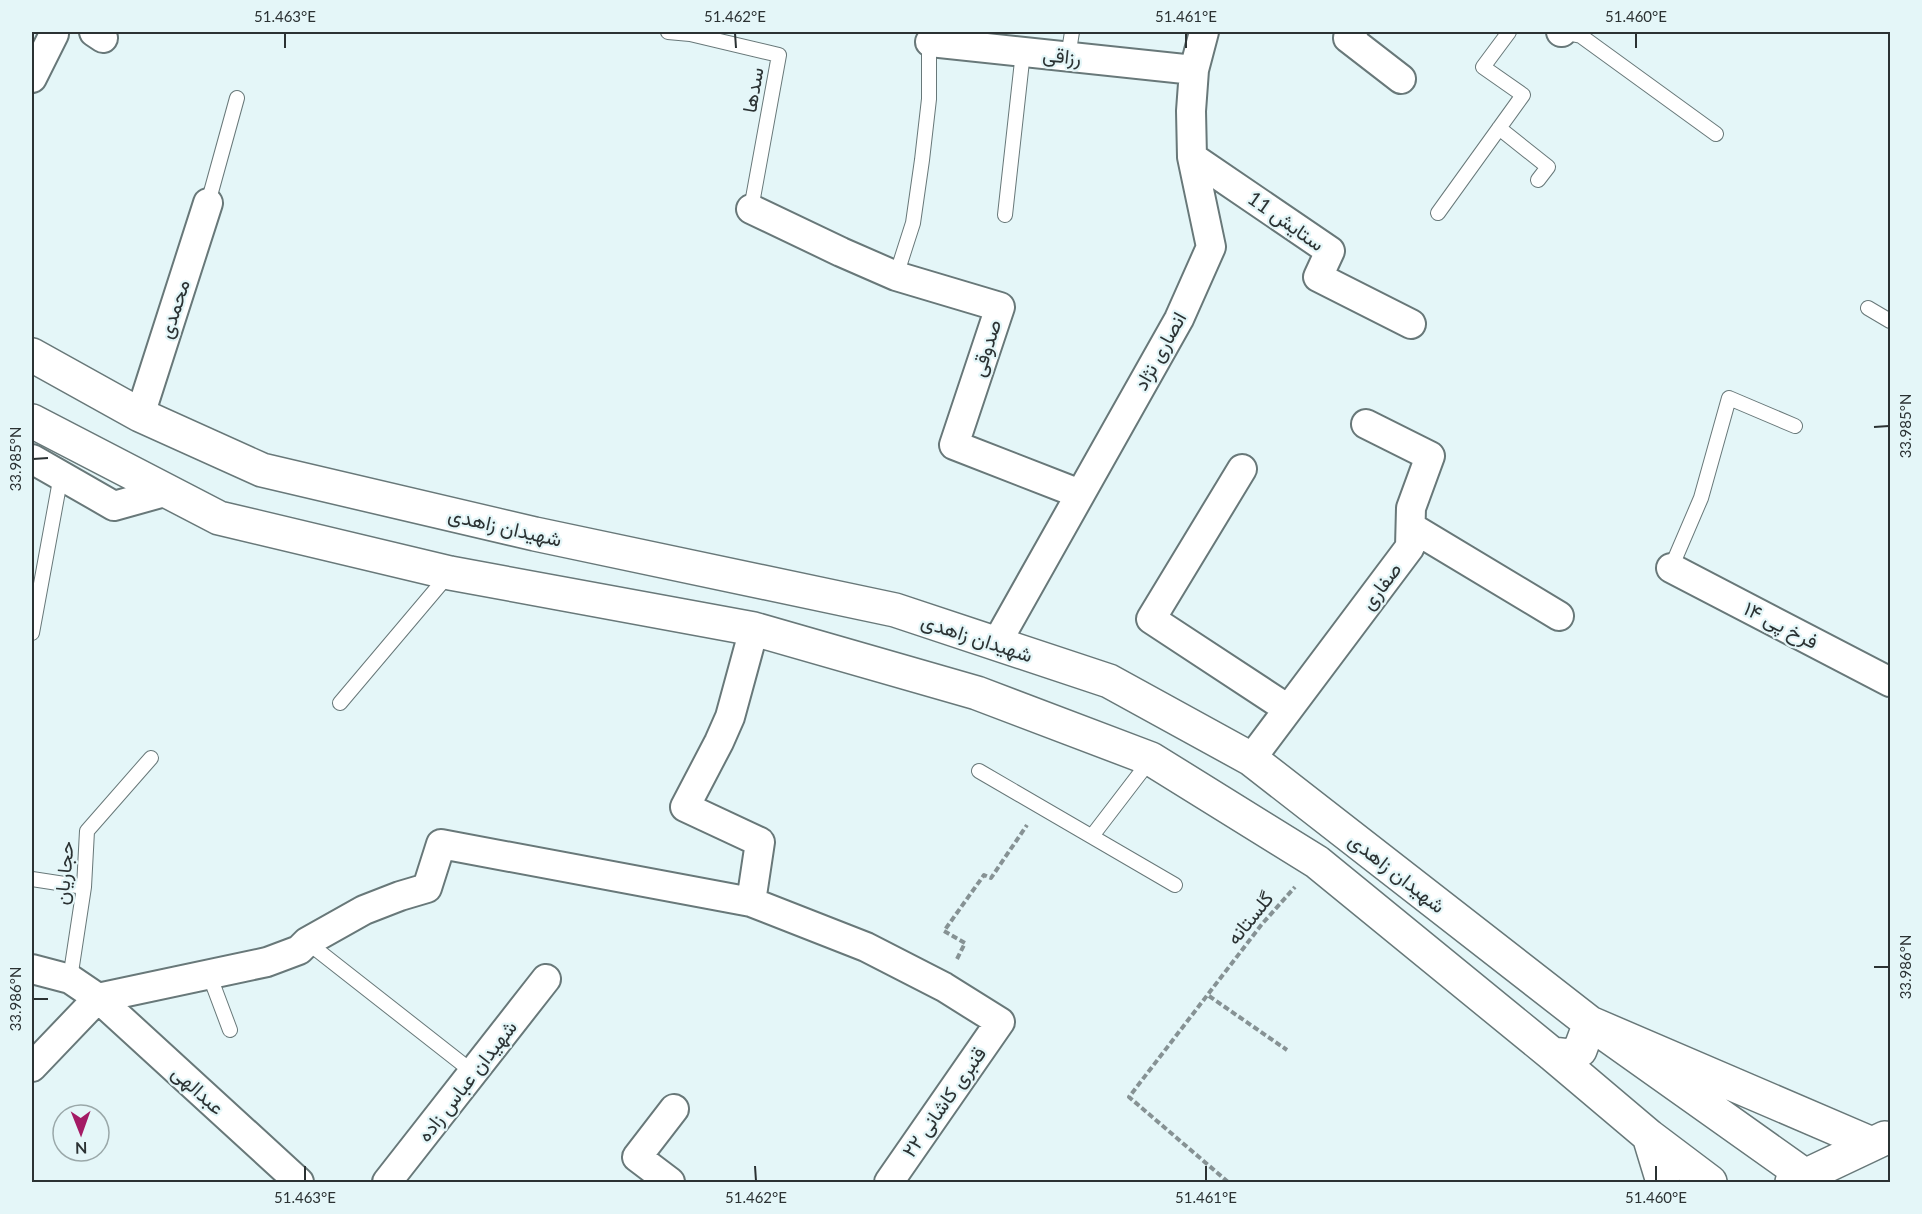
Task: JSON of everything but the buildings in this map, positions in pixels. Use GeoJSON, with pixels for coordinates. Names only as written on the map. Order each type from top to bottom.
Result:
{"type":"FeatureCollection","features":[{"type":"Feature","properties":{"kind":"main road","name":"شهیدان زاهدی"},"geometry":{"type":"LineString","coordinates":[[32,355],[140,415],[262,470],[535,534],[895,610],[1109,681],[1251,759],[1590,1023],[1802,1180]]}},
{"type":"Feature","properties":{"kind":"main road","name":"شهیدان زاهدی"},"geometry":{"type":"LineString","coordinates":[[32,421],[219,518],[450,573],[754,629],[977,693],[1151,759],[1317,862],[1649,1136],[1710,1182]]}},
{"type":"Feature","properties":{"kind":"main road"},"geometry":{"type":"LineString","coordinates":[[1552,1054],[1569,1056],[1580,1050],[1590,1023],[1881,1139]]}},
{"type":"Feature","properties":{"kind":"main road"},"geometry":{"type":"LineString","coordinates":[[1649,1136],[1663,1182]]}},
{"type":"Feature","properties":{"kind":"main road"},"geometry":{"type":"LineString","coordinates":[[1802,1180],[1881,1139]]}},
{"type":"Feature","properties":{"kind":"street"},"geometry":{"type":"LineString","coordinates":[[32,78],[54,32]]}},
{"type":"Feature","properties":{"kind":"street","name":"انصاری نژاد"},"geometry":{"type":"LineString","coordinates":[[996,644],[1179,319],[1211,247],[1192,157],[1191,111],[1194,70],[1204,32]]}},
{"type":"Feature","properties":{"kind":"street"},"geometry":{"type":"LineString","coordinates":[[1353,32],[1348,38],[1401,79]]}},
{"type":"Feature","properties":{"kind":"street","name":"رزاقی"},"geometry":{"type":"LineString","coordinates":[[929,37],[1023,52],[1070,44],[1194,70]]}},
{"type":"Feature","properties":{"kind":"street","name":"ستایش 11"},"geometry":{"type":"LineString","coordinates":[[1192,157],[1330,251],[1318,277],[1411,324]]}},
{"type":"Feature","properties":{"kind":"street","name":"محمدی"},"geometry":{"type":"LineString","coordinates":[[140,415],[208,203]]}},
{"type":"Feature","properties":{"kind":"street","name":"صدوقی"},"geometry":{"type":"LineString","coordinates":[[751,209],[896,276],[1000,307],[954,445],[1080,494]]}},
{"type":"Feature","properties":{"kind":"street","name":"صفاری"},"geometry":{"type":"LineString","coordinates":[[1251,759],[1410,547],[1411,508],[1430,456],[1366,424]]}},
{"type":"Feature","properties":{"kind":"street"},"geometry":{"type":"LineString","coordinates":[[32,459],[114,506],[168,491]]}},
{"type":"Feature","properties":{"kind":"street"},"geometry":{"type":"LineString","coordinates":[[1242,470],[1151,619],[1288,709]]}},
{"type":"Feature","properties":{"kind":"street"},"geometry":{"type":"LineString","coordinates":[[1411,527],[1558,616]]}},
{"type":"Feature","properties":{"kind":"street","name":"فرخ پی ۱۴"},"geometry":{"type":"LineString","coordinates":[[1671,568],[1890,682]]}},
{"type":"Feature","properties":{"kind":"street"},"geometry":{"type":"LineString","coordinates":[[751,902],[760,842],[686,807],[730,717],[754,629]]}},
{"type":"Feature","properties":{"kind":"street"},"geometry":{"type":"LineString","coordinates":[[32,1067],[98,998],[267,962],[299,950],[307,942],[364,910],[427,888],[441,843],[751,902],[866,947],[944,987]]}},
{"type":"Feature","properties":{"kind":"street","name":"عبدالهی"},"geometry":{"type":"LineString","coordinates":[[32,969],[70,979],[98,998],[299,1182]]}},
{"type":"Feature","properties":{"kind":"street","name":"شهیدان عباس زاده"},"geometry":{"type":"LineString","coordinates":[[387,1182],[546,979]]}},
{"type":"Feature","properties":{"kind":"street","name":"قنبری کاشانی ۲۲"},"geometry":{"type":"LineString","coordinates":[[889,1182],[1000,1022],[944,987]]}},
{"type":"Feature","properties":{"kind":"street"},"geometry":{"type":"LineString","coordinates":[[670,1182],[637,1157],[674,1109]]}},
{"type":"Feature","properties":{"kind":"lane","name":"سدها"},"geometry":{"type":"LineString","coordinates":[[668,32],[690,34],[779,55],[751,209]]}},
{"type":"Feature","properties":{"kind":"lane"},"geometry":{"type":"LineString","coordinates":[[1438,213],[1523,95],[1483,67],[1509,32]]}},
{"type":"Feature","properties":{"kind":"lane"},"geometry":{"type":"LineString","coordinates":[[1562,32],[1581,36],[1716,134]]}},
{"type":"Feature","properties":{"kind":"lane","name":"رزاقی"},"geometry":{"type":"LineString","coordinates":[[896,276],[913,223],[922,160],[929,99],[929,37]]}},
{"type":"Feature","properties":{"kind":"lane"},"geometry":{"type":"LineString","coordinates":[[1005,215],[1023,52]]}},
{"type":"Feature","properties":{"kind":"lane"},"geometry":{"type":"LineString","coordinates":[[208,203],[237,98]]}},
{"type":"Feature","properties":{"kind":"lane"},"geometry":{"type":"LineString","coordinates":[[1499,128],[1548,167],[1538,180]]}},
{"type":"Feature","properties":{"kind":"lane"},"geometry":{"type":"LineString","coordinates":[[1868,308],[1890,321]]}},
{"type":"Feature","properties":{"kind":"lane"},"geometry":{"type":"LineString","coordinates":[[1671,568],[1701,498],[1729,398],[1795,426]]}},
{"type":"Feature","properties":{"kind":"lane"},"geometry":{"type":"LineString","coordinates":[[32,633],[61,476]]}},
{"type":"Feature","properties":{"kind":"lane"},"geometry":{"type":"LineString","coordinates":[[340,703],[450,573]]}},
{"type":"Feature","properties":{"kind":"lane","name":"حجاریان"},"geometry":{"type":"LineString","coordinates":[[70,979],[84,887],[87,831],[151,758]]}},
{"type":"Feature","properties":{"kind":"lane"},"geometry":{"type":"LineString","coordinates":[[1092,836],[1151,759]]}},
{"type":"Feature","properties":{"kind":"lane"},"geometry":{"type":"LineString","coordinates":[[979,771],[1175,885]]}},
{"type":"Feature","properties":{"kind":"lane"},"geometry":{"type":"LineString","coordinates":[[32,879],[84,887]]}},
{"type":"Feature","properties":{"kind":"lane"},"geometry":{"type":"LineString","coordinates":[[307,942],[474,1073]]}},
{"type":"Feature","properties":{"kind":"lane"},"geometry":{"type":"LineString","coordinates":[[209,974],[230,1030]]}},
{"type":"Feature","properties":{"kind":"path"},"geometry":{"type":"LineString","coordinates":[[944,987],[965,943],[944,931],[984,875],[991,878],[1040,805]]}},
{"type":"Feature","properties":{"kind":"path","name":"گلستانه"},"geometry":{"type":"LineString","coordinates":[[1228,1182],[1129,1097],[1209,996],[1262,924],[1317,862]]}},
{"type":"Feature","properties":{"kind":"path"},"geometry":{"type":"LineString","coordinates":[[1209,996],[1287,1050]]}}]}
